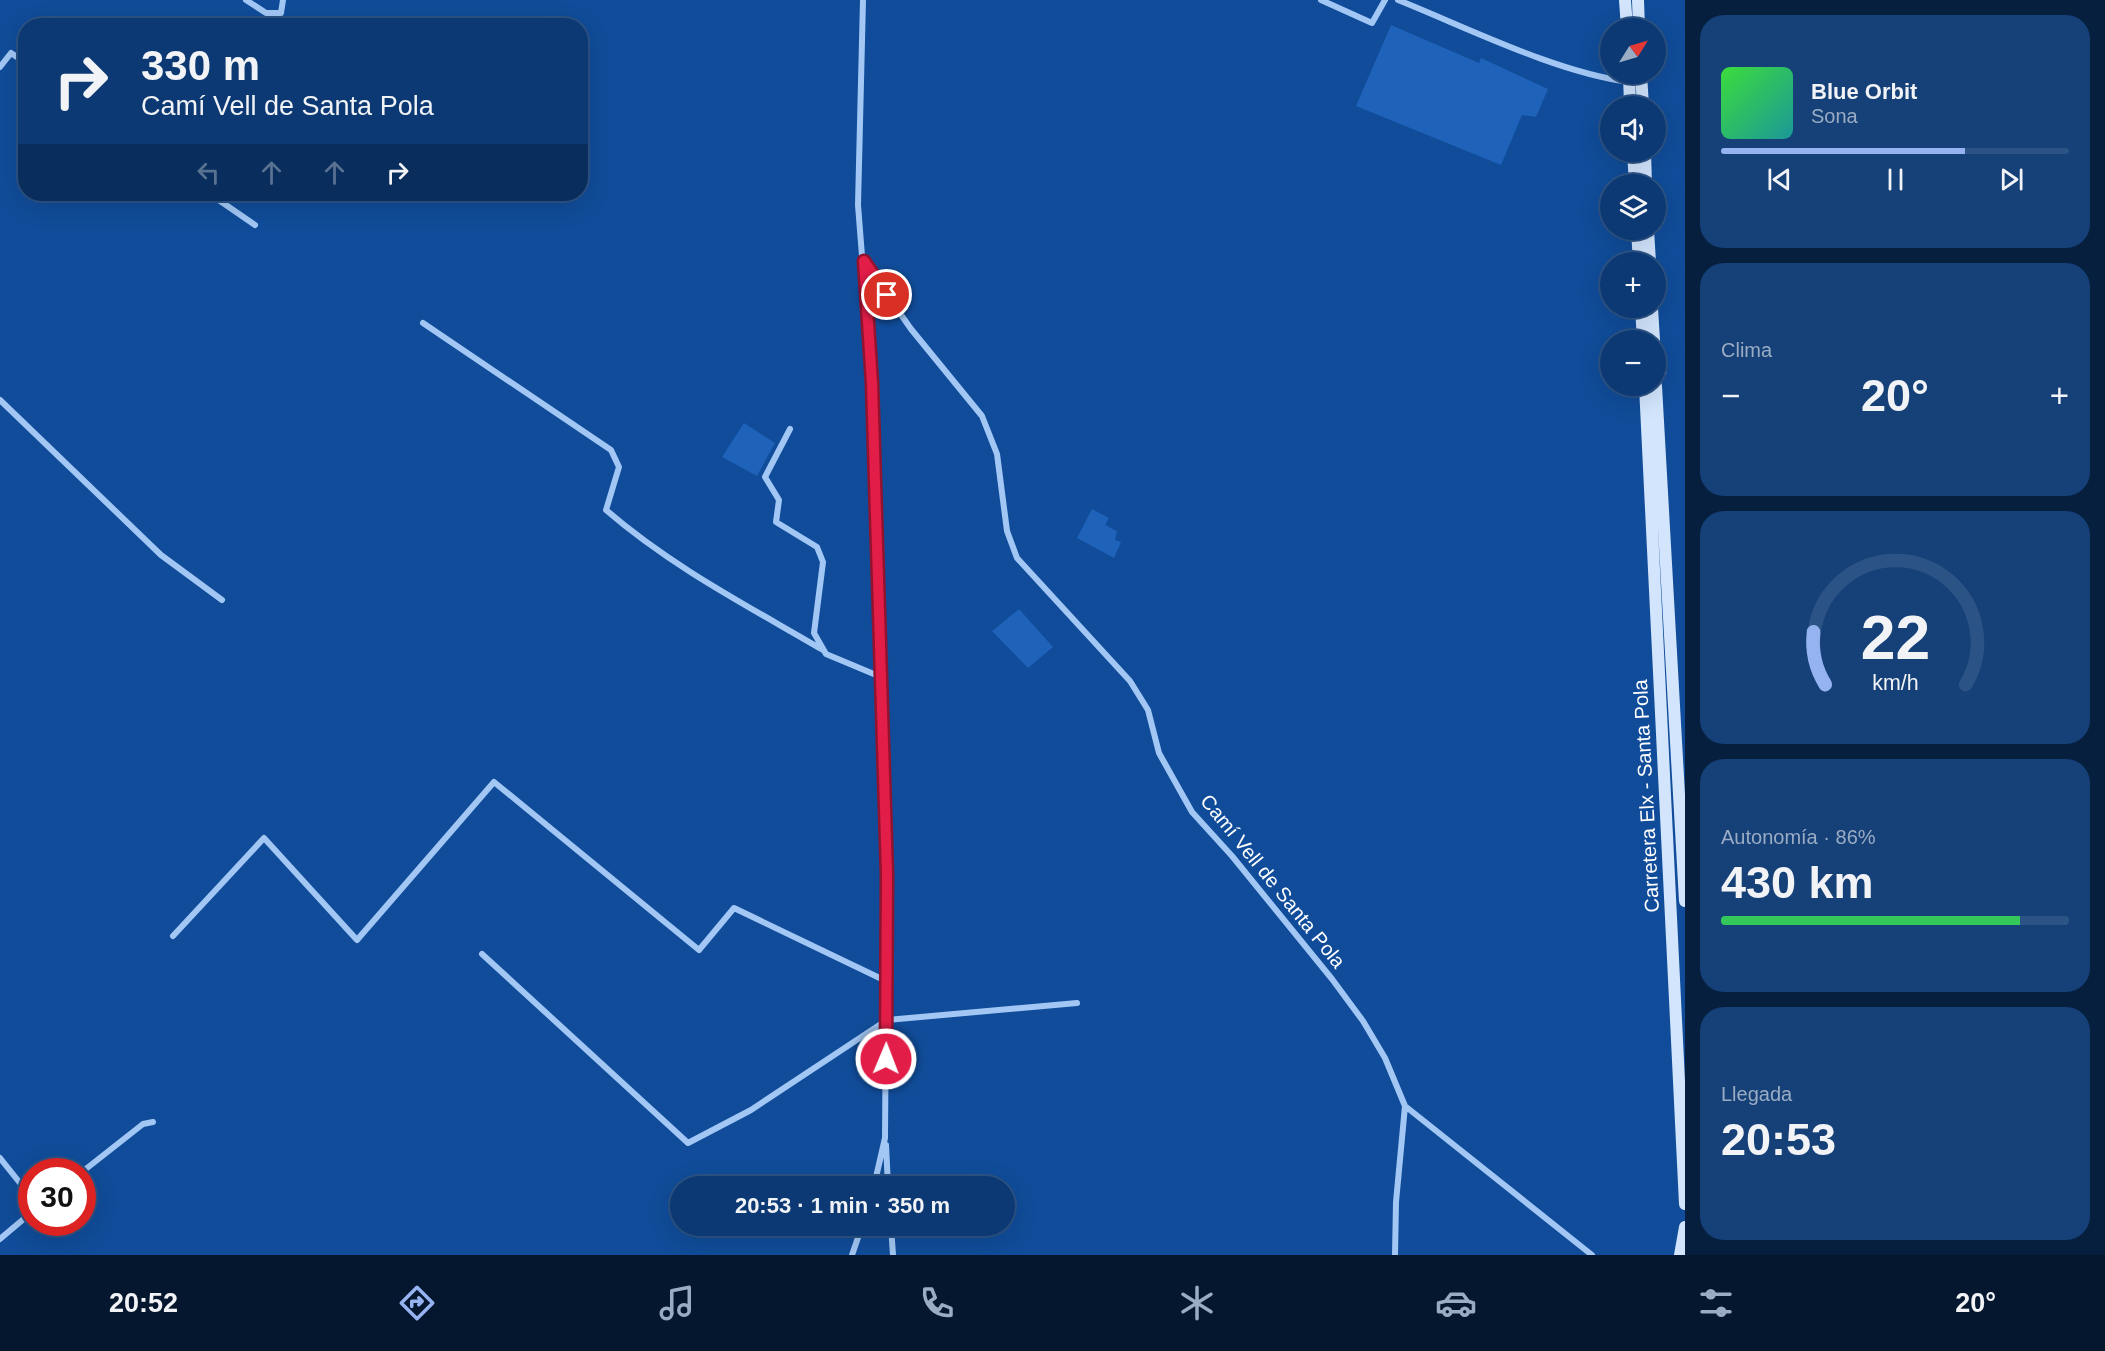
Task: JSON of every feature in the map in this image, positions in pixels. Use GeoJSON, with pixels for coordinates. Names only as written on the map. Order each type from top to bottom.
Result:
{"type":"FeatureCollection","features":[{"type":"Feature","properties":{"kind":"main road"},"geometry":{"type":"LineString","coordinates":[[1625,0],[1626,18]]}},
{"type":"Feature","properties":{"kind":"main road"},"geometry":{"type":"LineString","coordinates":[[1638,0],[1639,18]]}},
{"type":"Feature","properties":{"kind":"main road","name":"Carretera Elx - Santa Pola"},"geometry":{"type":"LineString","coordinates":[[1645,396],[1685,1204]]}},
{"type":"Feature","properties":{"kind":"main road","name":"Carretera Elx - Santa Pola"},"geometry":{"type":"LineString","coordinates":[[1657,396],[1685,901]]}},
{"type":"Feature","properties":{"kind":"main road"},"geometry":{"type":"LineString","coordinates":[[1680,1255],[1685,1227]]}},
{"type":"Feature","properties":{"kind":"street"},"geometry":{"type":"LineString","coordinates":[[246,0],[266,14],[281,13],[283,0]]}},
{"type":"Feature","properties":{"kind":"street","name":"Camí Vell de Santa Pola"},"geometry":{"type":"LineString","coordinates":[[863,0],[858,205],[864,261],[911,329],[982,416],[998,454],[1007,531],[1017,558],[1130,681],[1148,710],[1159,753],[1192,812],[1232,856],[1364,1021],[1385,1058],[1405,1106],[1396,1203],[1395,1255]]}},
{"type":"Feature","properties":{"kind":"street"},"geometry":{"type":"LineString","coordinates":[[1321,0],[1372,23],[1385,0]]}},
{"type":"Feature","properties":{"kind":"street"},"geometry":{"type":"LineString","coordinates":[[1398,0],[1555,63],[1600,78]]}},
{"type":"Feature","properties":{"kind":"street"},"geometry":{"type":"LineString","coordinates":[[0,67],[12,53],[18,57]]}},
{"type":"Feature","properties":{"kind":"street"},"geometry":{"type":"LineString","coordinates":[[220,201],[255,225]]}},
{"type":"Feature","properties":{"kind":"street"},"geometry":{"type":"LineString","coordinates":[[864,261],[872,383],[888,982],[885,1138],[887,1176]]}},
{"type":"Feature","properties":{"kind":"street"},"geometry":{"type":"LineString","coordinates":[[423,323],[611,450],[619,467],[606,510],[636,536],[678,566],[824,650]]}},
{"type":"Feature","properties":{"kind":"street"},"geometry":{"type":"LineString","coordinates":[[0,400],[161,555],[222,600]]}},
{"type":"Feature","properties":{"kind":"street"},"geometry":{"type":"LineString","coordinates":[[790,429],[765,477],[779,500],[776,522],[817,547],[823,562],[814,633],[826,654],[880,677]]}},
{"type":"Feature","properties":{"kind":"street"},"geometry":{"type":"LineString","coordinates":[[173,936],[264,838],[357,940],[494,782],[699,950],[734,908],[888,982]]}},
{"type":"Feature","properties":{"kind":"street"},"geometry":{"type":"LineString","coordinates":[[482,954],[688,1143],[751,1110],[887,1020],[1077,1003]]}},
{"type":"Feature","properties":{"kind":"street"},"geometry":{"type":"LineString","coordinates":[[1405,1106],[1592,1255]]}},
{"type":"Feature","properties":{"kind":"street"},"geometry":{"type":"LineString","coordinates":[[96,1161],[142,1124],[153,1122]]}},
{"type":"Feature","properties":{"kind":"street"},"geometry":{"type":"LineString","coordinates":[[876,1176],[885,1138]]}},
{"type":"Feature","properties":{"kind":"street"},"geometry":{"type":"LineString","coordinates":[[0,1158],[18,1180]]}},
{"type":"Feature","properties":{"kind":"street"},"geometry":{"type":"LineString","coordinates":[[0,1239],[18,1224]]}},
{"type":"Feature","properties":{"kind":"street"},"geometry":{"type":"LineString","coordinates":[[852,1255],[859,1236]]}},
{"type":"Feature","properties":{"kind":"street"},"geometry":{"type":"LineString","coordinates":[[892,1236],[893,1255]]}},
{"type":"Feature","properties":{"kind":"building"},"geometry":{"type":"Polygon","coordinates":[[[1391,25],[1479,63],[1481,58],[1548,89],[1536,117],[1522,115],[1501,165],[1356,106],[1391,25]]]}},
{"type":"Feature","properties":{"kind":"building"},"geometry":{"type":"Polygon","coordinates":[[[744,423],[775,443],[757,476],[722,457],[744,423]]]}},
{"type":"Feature","properties":{"kind":"building"},"geometry":{"type":"Polygon","coordinates":[[[1092,509],[1109,518],[1105,525],[1117,531],[1115,540],[1121,542],[1114,558],[1077,538],[1092,509]]]}},
{"type":"Feature","properties":{"kind":"building"},"geometry":{"type":"Polygon","coordinates":[[[1019,609],[1053,647],[1028,668],[992,631],[1019,609]]]}},
{"type":"Feature","properties":{"kind":"route"},"geometry":{"type":"LineString","coordinates":[[886,1059],[887,874],[872,383],[864,261],[887,295]]}}]}
